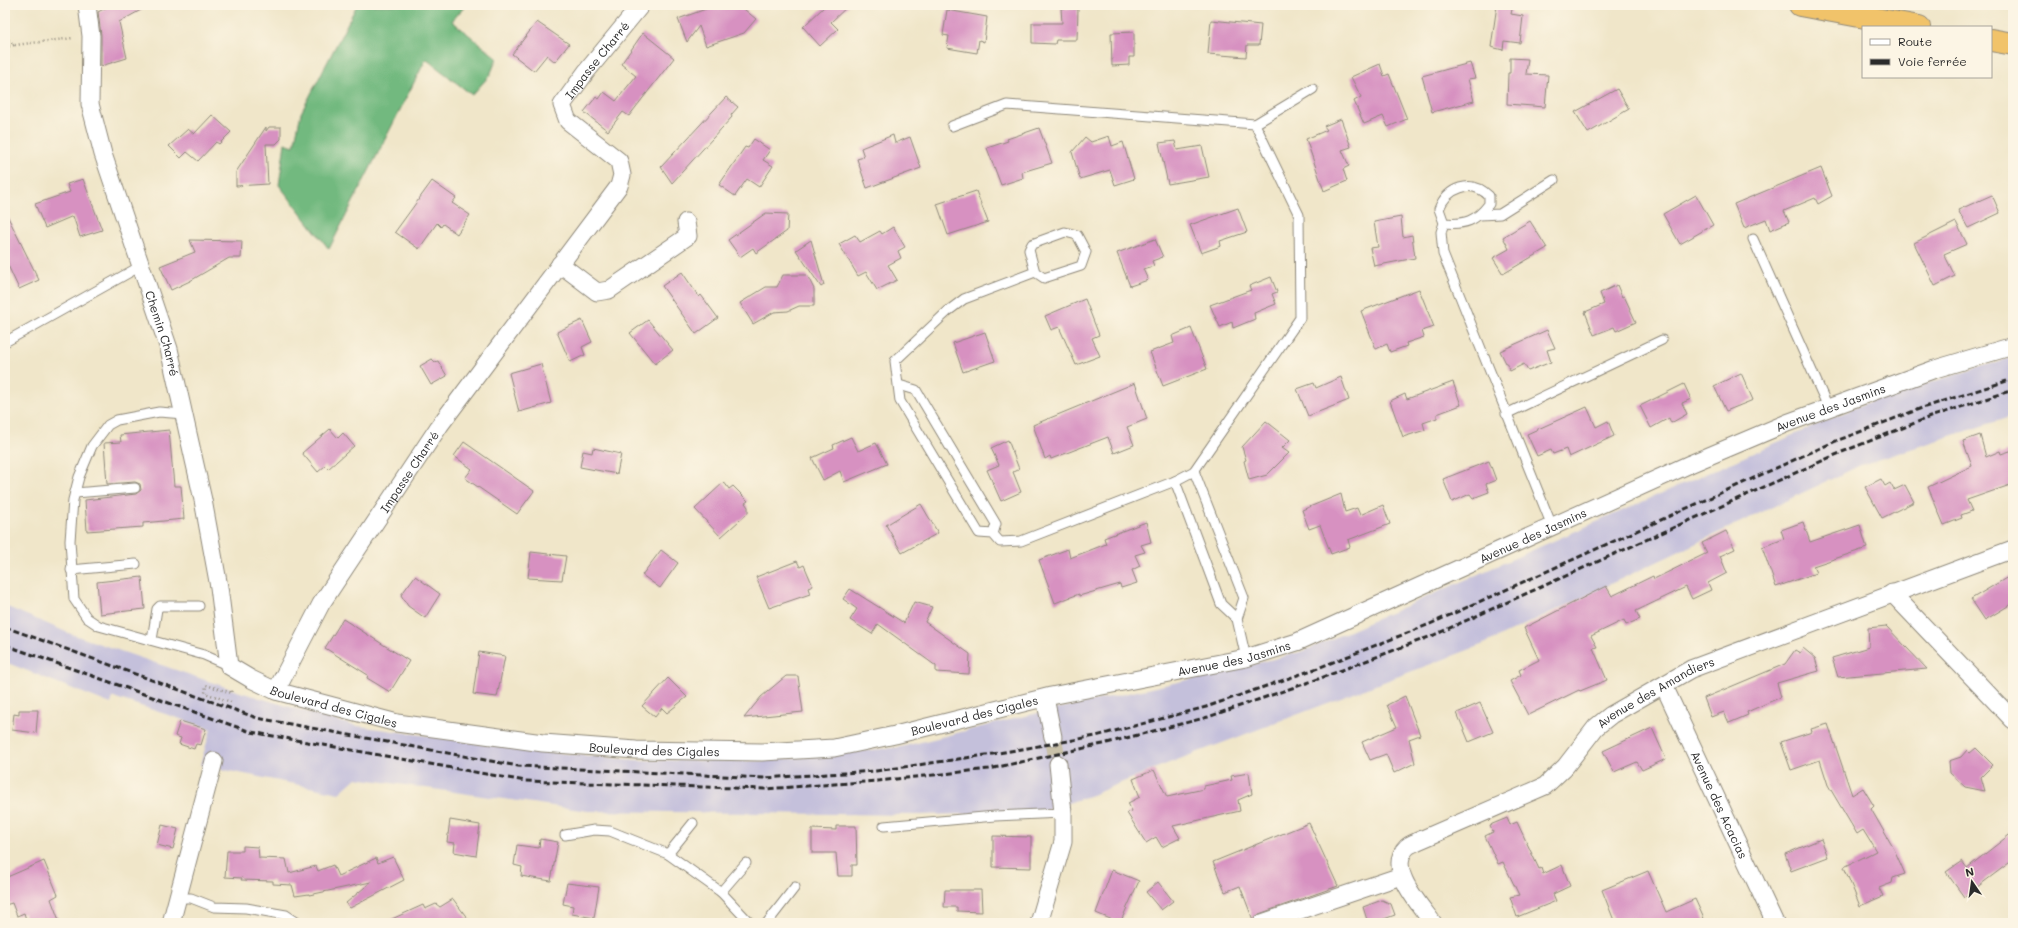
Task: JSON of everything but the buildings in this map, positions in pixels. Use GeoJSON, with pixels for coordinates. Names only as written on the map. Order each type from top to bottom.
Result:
{"type":"FeatureCollection","features":[{"type":"Feature","properties":{"kind":"highway"},"geometry":{"type":"LineString","coordinates":[[1800,5],[1914,26]]}},
{"type":"Feature","properties":{"kind":"highway"},"geometry":{"type":"LineString","coordinates":[[1992,40],[2013,44]]}},
{"type":"Feature","properties":{"kind":"street","name":"Chemin Charré"},"geometry":{"type":"LineString","coordinates":[[87,5],[91,36],[90,104],[103,154],[139,267],[169,350],[203,500],[220,587],[229,666]]}},
{"type":"Feature","properties":{"kind":"street","name":"Impasse Charré"},"geometry":{"type":"LineString","coordinates":[[276,691],[321,604],[440,425],[619,186],[622,174],[619,161],[568,121],[562,105],[586,72],[641,5]]}},
{"type":"Feature","properties":{"kind":"street"},"geometry":{"type":"LineString","coordinates":[[560,264],[597,292],[609,290],[688,236],[686,222]]}},
{"type":"Feature","properties":{"kind":"street","name":"Avenue des Jasmins"},"geometry":{"type":"LineString","coordinates":[[1045,698],[1246,658],[1297,642],[1690,464],[1828,407],[1935,369],[2013,346]]}},
{"type":"Feature","properties":{"kind":"street","name":"Avenue des Amandiers"},"geometry":{"type":"LineString","coordinates":[[1401,876],[1400,862],[1407,847],[1545,786],[1566,767],[1596,727],[1611,715],[1691,670],[2013,548]]}},
{"type":"Feature","properties":{"kind":"street"},"geometry":{"type":"LineString","coordinates":[[1892,593],[2013,720]]}},
{"type":"Feature","properties":{"kind":"street","name":"Boulevard des Cigales"},"geometry":{"type":"LineString","coordinates":[[229,666],[276,691],[397,723],[543,743],[636,750],[762,752],[834,748],[1045,698],[1053,737]]}},
{"type":"Feature","properties":{"kind":"street","name":"Avenue des Acacias"},"geometry":{"type":"LineString","coordinates":[[1664,686],[1775,923]]}},
{"type":"Feature","properties":{"kind":"street"},"geometry":{"type":"LineString","coordinates":[[171,923],[214,761]]}},
{"type":"Feature","properties":{"kind":"street"},"geometry":{"type":"LineString","coordinates":[[1039,923],[1063,842],[1063,813],[1058,764]]}},
{"type":"Feature","properties":{"kind":"street"},"geometry":{"type":"LineString","coordinates":[[1262,923],[1401,876],[1433,923]]}},
{"type":"Feature","properties":{"kind":"lane"},"geometry":{"type":"LineString","coordinates":[[952,126],[1007,105],[1255,124],[1313,88]]}},
{"type":"Feature","properties":{"kind":"lane"},"geometry":{"type":"LineString","coordinates":[[1035,272],[964,299],[895,361],[900,401],[979,532],[993,534],[1000,542],[1021,542],[1175,481],[1194,471],[1300,318],[1299,216],[1255,124]]}},
{"type":"Feature","properties":{"kind":"lane"},"geometry":{"type":"LineString","coordinates":[[1444,223],[1459,224],[1480,215],[1500,214],[1554,180]]}},
{"type":"Feature","properties":{"kind":"lane"},"geometry":{"type":"LineString","coordinates":[[1480,215],[1489,204],[1489,196],[1481,188],[1471,185],[1458,189],[1442,199],[1438,209],[1444,223],[1441,232],[1443,254],[1552,526]]}},
{"type":"Feature","properties":{"kind":"lane"},"geometry":{"type":"LineString","coordinates":[[1065,232],[1077,235],[1086,252],[1081,266],[1044,278],[1035,272],[1029,250],[1032,244],[1065,232]]}},
{"type":"Feature","properties":{"kind":"lane"},"geometry":{"type":"LineString","coordinates":[[1753,239],[1828,407]]}},
{"type":"Feature","properties":{"kind":"lane"},"geometry":{"type":"LineString","coordinates":[[5,342],[139,267]]}},
{"type":"Feature","properties":{"kind":"lane"},"geometry":{"type":"LineString","coordinates":[[1506,414],[1662,340]]}},
{"type":"Feature","properties":{"kind":"lane"},"geometry":{"type":"LineString","coordinates":[[899,385],[916,390],[996,524],[993,534]]}},
{"type":"Feature","properties":{"kind":"lane"},"geometry":{"type":"LineString","coordinates":[[184,414],[159,412],[117,420],[108,425],[92,446],[74,493],[70,541],[74,599],[87,618],[99,626],[204,655],[229,666]]}},
{"type":"Feature","properties":{"kind":"lane"},"geometry":{"type":"LineString","coordinates":[[1194,471],[1244,598],[1237,619],[1246,658]]}},
{"type":"Feature","properties":{"kind":"lane"},"geometry":{"type":"LineString","coordinates":[[1175,481],[1221,604],[1237,619]]}},
{"type":"Feature","properties":{"kind":"lane"},"geometry":{"type":"LineString","coordinates":[[74,493],[135,488]]}},
{"type":"Feature","properties":{"kind":"lane"},"geometry":{"type":"LineString","coordinates":[[71,570],[136,564]]}},
{"type":"Feature","properties":{"kind":"lane"},"geometry":{"type":"LineString","coordinates":[[152,640],[157,609],[160,606],[199,606]]}},
{"type":"Feature","properties":{"kind":"lane"},"geometry":{"type":"LineString","coordinates":[[884,826],[995,816],[1063,813]]}},
{"type":"Feature","properties":{"kind":"lane"},"geometry":{"type":"LineString","coordinates":[[668,854],[693,823]]}},
{"type":"Feature","properties":{"kind":"lane"},"geometry":{"type":"LineString","coordinates":[[565,835],[594,830],[610,831],[668,854],[721,892],[750,923]]}},
{"type":"Feature","properties":{"kind":"lane"},"geometry":{"type":"LineString","coordinates":[[721,892],[746,863]]}},
{"type":"Feature","properties":{"kind":"lane"},"geometry":{"type":"LineString","coordinates":[[767,923],[795,886]]}},
{"type":"Feature","properties":{"kind":"lane"},"geometry":{"type":"LineString","coordinates":[[178,898],[191,898],[214,908],[246,908],[286,915],[298,923]]}},
{"type":"Feature","properties":{"kind":"path"},"geometry":{"type":"LineString","coordinates":[[5,47],[91,36]]}},
{"type":"Feature","properties":{"kind":"path"},"geometry":{"type":"LineString","coordinates":[[5,38],[15,45]]}},
{"type":"Feature","properties":{"kind":"path"},"geometry":{"type":"LineString","coordinates":[[227,691],[206,685],[205,693],[231,702]]}},
{"type":"Feature","properties":{"kind":"shaded area"},"geometry":{"type":"Polygon","coordinates":[[[2013,357],[2013,416],[1861,465],[1484,644],[1156,768],[1092,795],[1038,813],[914,815],[588,811],[356,778],[339,793],[200,765],[211,729],[113,697],[111,704],[5,662],[5,606],[71,634],[240,692],[351,725],[527,750],[635,760],[764,761],[901,747],[1029,715],[1223,672],[1304,651],[1873,400],[2013,357]]]}},
{"type":"Feature","properties":{"kind":"green space"},"geometry":{"type":"Polygon","coordinates":[[[357,5],[466,5],[452,21],[497,58],[490,75],[472,95],[426,59],[329,249],[279,185],[285,143],[294,146],[301,113],[357,5]]]}},
{"type":"Feature","properties":{"kind":"tunnel"},"geometry":{"type":"LineString","coordinates":[[1053,737],[1058,764]]}},
{"type":"Feature","properties":{"kind":"railway"},"geometry":{"type":"LineString","coordinates":[[5,627],[257,718],[518,766],[764,778],[876,771],[993,754],[1096,736],[1206,707],[1318,668],[1430,624],[1836,441],[1922,408],[2013,379]]}},
{"type":"Feature","properties":{"kind":"railway"},"geometry":{"type":"LineString","coordinates":[[5,645],[251,732],[525,781],[764,789],[878,781],[989,769],[1103,744],[1208,717],[1321,678],[1434,635],[1842,452],[1930,417],[2013,390]]}}]}
